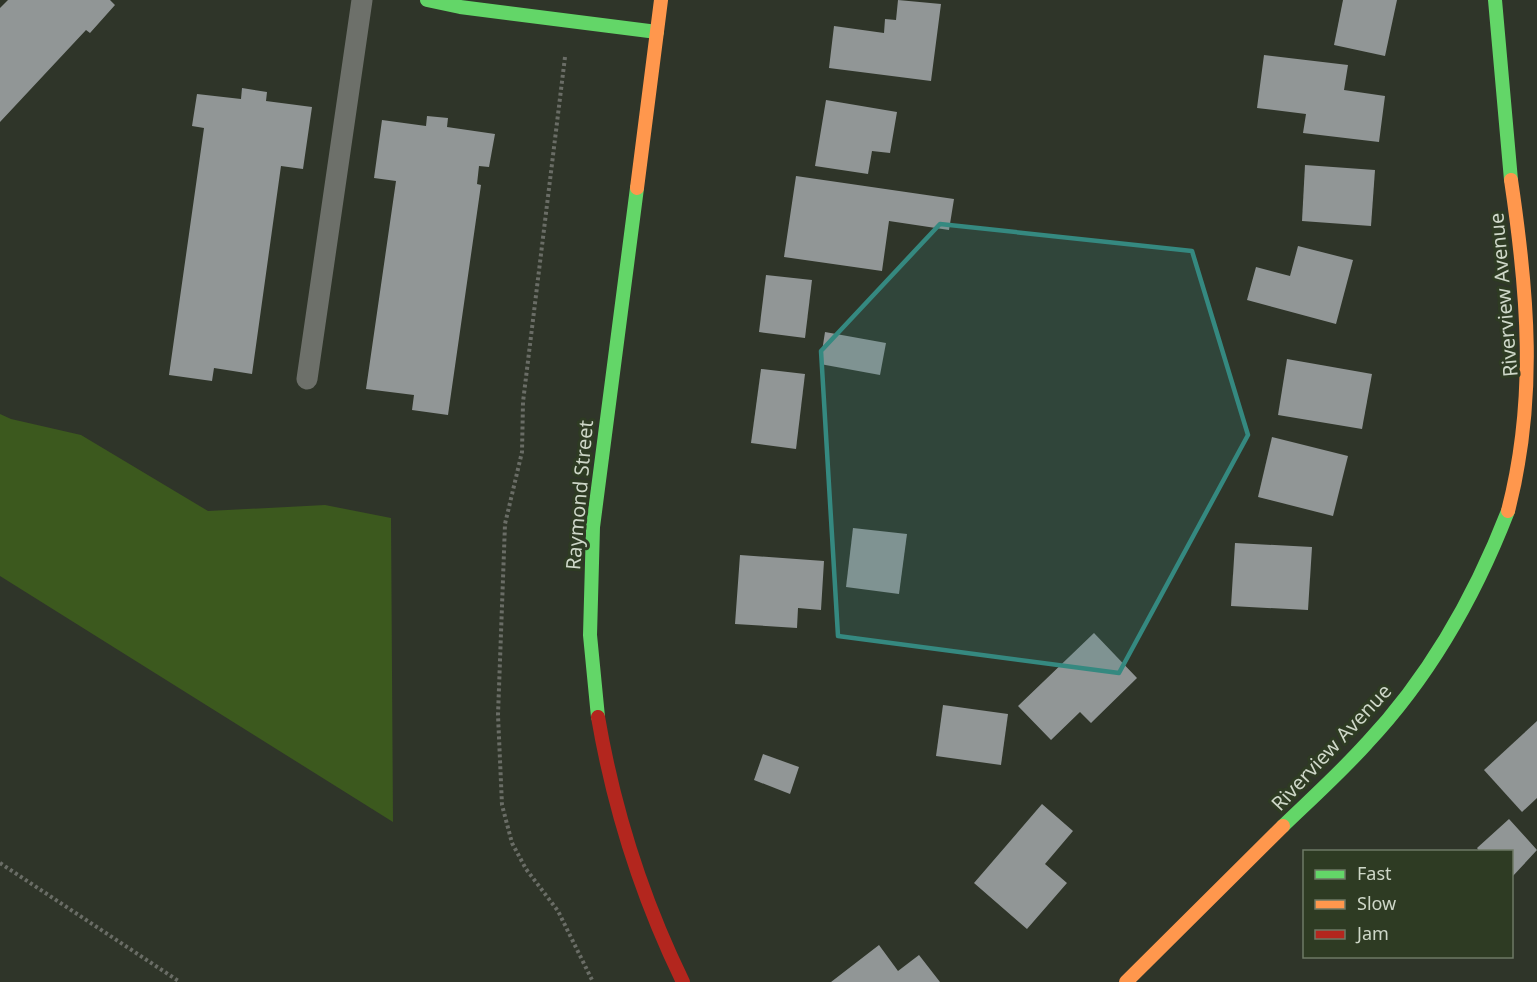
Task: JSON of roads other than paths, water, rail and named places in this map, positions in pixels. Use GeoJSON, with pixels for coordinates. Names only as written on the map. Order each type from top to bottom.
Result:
{"type":"FeatureCollection","features":[{"type":"Feature","properties":{"kind":"street"},"geometry":{"type":"LineString","coordinates":[[427,0],[460,7],[657,32]]}},
{"type":"Feature","properties":{"kind":"street","name":"Raymond Street"},"geometry":{"type":"LineString","coordinates":[[661,0],[594,516],[589,612],[595,698],[614,801],[646,897],[683,982]]}},
{"type":"Feature","properties":{"kind":"street","name":"Riverview Avenue"},"geometry":{"type":"LineString","coordinates":[[1126,982],[1377,733],[1439,651],[1468,604],[1493,551],[1519,477],[1528,438],[1532,356],[1523,265],[1507,146],[1495,0]]}},
{"type":"Feature","properties":{"kind":"lane"},"geometry":{"type":"LineString","coordinates":[[307,379],[362,0]]}}]}
